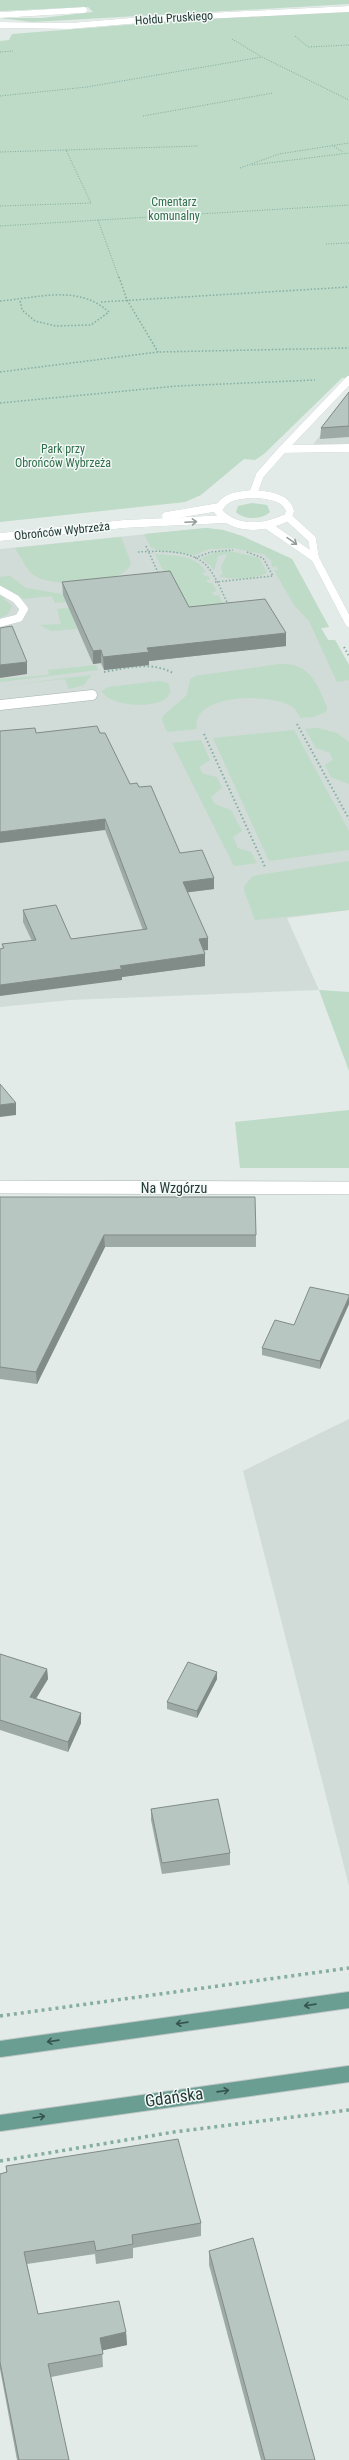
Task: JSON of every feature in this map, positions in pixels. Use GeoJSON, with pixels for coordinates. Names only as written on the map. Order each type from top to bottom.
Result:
{"type":"FeatureCollection","features":[{"type":"Feature","properties":{"kind":"main road"},"geometry":{"type":"LineString","coordinates":[[0,2049],[349,2000]]}},
{"type":"Feature","properties":{"kind":"main road","name":"Gdańska"},"geometry":{"type":"LineString","coordinates":[[0,2123],[349,2074]]}},
{"type":"Feature","properties":{"kind":"street","name":"Hołdu Pruskiego"},"geometry":{"type":"LineString","coordinates":[[0,25],[64,27],[165,18],[349,8]]}},
{"type":"Feature","properties":{"kind":"street"},"geometry":{"type":"LineString","coordinates":[[0,15],[84,10]]}},
{"type":"Feature","properties":{"kind":"street"},"geometry":{"type":"LineString","coordinates":[[253,494],[254,483],[263,469],[332,400],[349,380]]}},
{"type":"Feature","properties":{"kind":"street"},"geometry":{"type":"LineString","coordinates":[[284,449],[349,448]]}},
{"type":"Feature","properties":{"kind":"street"},"geometry":{"type":"LineString","coordinates":[[253,494],[284,501],[290,506],[288,517],[267,525],[244,525],[226,519],[218,511],[219,507],[231,498],[253,494]]}},
{"type":"Feature","properties":{"kind":"street","name":"Obrońców Wybrzeża"},"geometry":{"type":"LineString","coordinates":[[124,524],[219,507]]}},
{"type":"Feature","properties":{"kind":"street"},"geometry":{"type":"LineString","coordinates":[[288,517],[312,539],[315,558],[349,623]]}},
{"type":"Feature","properties":{"kind":"street","name":"Obrońców Wybrzeża"},"geometry":{"type":"LineString","coordinates":[[0,537],[124,524],[226,519]]}},
{"type":"Feature","properties":{"kind":"street"},"geometry":{"type":"LineString","coordinates":[[267,525],[315,558]]}},
{"type":"Feature","properties":{"kind":"street"},"geometry":{"type":"LineString","coordinates":[[0,590],[16,599],[24,609],[19,618],[0,623]]}},
{"type":"Feature","properties":{"kind":"street"},"geometry":{"type":"LineString","coordinates":[[0,705],[92,695]]}},
{"type":"Feature","properties":{"kind":"street","name":"Na Wzgórzu"},"geometry":{"type":"LineString","coordinates":[[0,1187],[349,1188]]}},
{"type":"Feature","properties":{"kind":"path"},"geometry":{"type":"LineString","coordinates":[[229,37],[263,56],[262,57],[349,100]]}},
{"type":"Feature","properties":{"kind":"path"},"geometry":{"type":"LineString","coordinates":[[0,96],[81,88],[262,57]]}},
{"type":"Feature","properties":{"kind":"path"},"geometry":{"type":"LineString","coordinates":[[143,116],[272,93]]}},
{"type":"Feature","properties":{"kind":"path"},"geometry":{"type":"LineString","coordinates":[[240,168],[279,154],[332,144],[349,143]]}},
{"type":"Feature","properties":{"kind":"path"},"geometry":{"type":"LineString","coordinates":[[332,144],[343,152]]}},
{"type":"Feature","properties":{"kind":"path"},"geometry":{"type":"LineString","coordinates":[[0,152],[198,146]]}},
{"type":"Feature","properties":{"kind":"path"},"geometry":{"type":"LineString","coordinates":[[0,206],[91,203],[66,150]]}},
{"type":"Feature","properties":{"kind":"path"},"geometry":{"type":"LineString","coordinates":[[249,165],[343,152],[349,153]]}},
{"type":"Feature","properties":{"kind":"path"},"geometry":{"type":"LineString","coordinates":[[0,226],[349,205]]}},
{"type":"Feature","properties":{"kind":"path"},"geometry":{"type":"LineString","coordinates":[[98,220],[127,300],[158,352]]}},
{"type":"Feature","properties":{"kind":"path"},"geometry":{"type":"LineString","coordinates":[[326,244],[349,243]]}},
{"type":"Feature","properties":{"kind":"path"},"geometry":{"type":"LineString","coordinates":[[0,301],[20,300],[32,296],[78,295],[101,302],[349,287]]}},
{"type":"Feature","properties":{"kind":"path"},"geometry":{"type":"LineString","coordinates":[[20,300],[22,310],[35,321],[63,326],[91,325],[109,312],[101,302]]}},
{"type":"Feature","properties":{"kind":"path"},"geometry":{"type":"LineString","coordinates":[[0,372],[158,352],[349,348]]}},
{"type":"Feature","properties":{"kind":"path"},"geometry":{"type":"LineString","coordinates":[[0,402],[177,386],[318,380]]}},
{"type":"Feature","properties":{"kind":"path"},"geometry":{"type":"LineString","coordinates":[[143,540],[162,580]]}},
{"type":"Feature","properties":{"kind":"path"},"geometry":{"type":"LineString","coordinates":[[195,558],[217,550],[236,550]]}},
{"type":"Feature","properties":{"kind":"path"},"geometry":{"type":"LineString","coordinates":[[215,582],[273,576],[263,558],[241,550]]}},
{"type":"Feature","properties":{"kind":"path"},"geometry":{"type":"LineString","coordinates":[[138,552],[195,558],[207,566],[231,609]]}},
{"type":"Feature","properties":{"kind":"path"},"geometry":{"type":"LineString","coordinates":[[297,724],[349,819]]}},
{"type":"Feature","properties":{"kind":"path"},"geometry":{"type":"LineString","coordinates":[[204,734],[265,867]]}},
{"type":"Feature","properties":{"kind":"path"},"geometry":{"type":"LineString","coordinates":[[0,2016],[349,1968]]}},
{"type":"Feature","properties":{"kind":"path"},"geometry":{"type":"LineString","coordinates":[[0,2161],[174,2132],[349,2110]]}},
{"type":"Feature","properties":{"kind":"shaded area"},"geometry":{"type":"Polygon","coordinates":[[[349,398],[349,444],[312,446],[349,398]]]}},
{"type":"Feature","properties":{"kind":"shaded area"},"geometry":{"type":"Polygon","coordinates":[[[206,528],[223,530],[242,536],[292,559],[329,627],[321,628],[328,640],[335,640],[349,665],[349,910],[287,918],[319,990],[70,1000],[0,1007],[0,549],[206,528]]]}},
{"type":"Feature","properties":{"kind":"shaded area"},"geometry":{"type":"Polygon","coordinates":[[[349,1419],[349,1886],[243,1471],[349,1419]]]}},
{"type":"Feature","properties":{"kind":"green space"},"geometry":{"type":"Polygon","coordinates":[[[0,0],[349,0],[349,4],[32,22],[0,18],[42,18],[93,12],[88,7],[0,11],[0,0]]]}},
{"type":"Feature","properties":{"kind":"green space","name":"Cmentarz komunalny"},"geometry":{"type":"Polygon","coordinates":[[[349,12],[349,378],[342,378],[264,454],[255,460],[244,459],[201,495],[185,502],[0,522],[0,41],[9,40],[12,34],[202,19],[349,12]]]}},
{"type":"Feature","properties":{"kind":"green space"},"geometry":{"type":"Polygon","coordinates":[[[252,503],[267,505],[270,512],[267,515],[258,518],[248,518],[239,515],[236,512],[238,506],[252,503]]]}},
{"type":"Feature","properties":{"kind":"green space"},"geometry":{"type":"Polygon","coordinates":[[[206,528],[223,530],[242,536],[292,559],[329,627],[321,628],[328,640],[335,640],[349,665],[349,680],[337,682],[309,621],[294,605],[274,570],[278,570],[276,566],[272,567],[271,560],[265,556],[267,555],[233,548],[209,549],[195,555],[159,551],[151,547],[144,534],[206,528]]]}},
{"type":"Feature","properties":{"kind":"green space"},"geometry":{"type":"Polygon","coordinates":[[[121,537],[131,563],[126,570],[116,576],[88,582],[58,582],[37,577],[27,568],[15,548],[121,537]]]}},
{"type":"Feature","properties":{"kind":"green space"},"geometry":{"type":"Polygon","coordinates":[[[230,551],[259,558],[267,573],[251,578],[219,576],[223,574],[221,568],[227,554],[218,556],[214,571],[210,565],[201,558],[217,552],[230,551]]]}},
{"type":"Feature","properties":{"kind":"green space"},"geometry":{"type":"Polygon","coordinates":[[[155,554],[184,557],[202,566],[206,572],[202,573],[210,579],[206,580],[208,583],[212,583],[217,591],[212,592],[214,596],[219,595],[224,605],[193,618],[168,580],[155,554]]]}},
{"type":"Feature","properties":{"kind":"green space"},"geometry":{"type":"Polygon","coordinates":[[[10,576],[26,588],[62,594],[66,602],[55,603],[52,596],[23,599],[0,585],[0,577],[10,576]]]}},
{"type":"Feature","properties":{"kind":"green space"},"geometry":{"type":"Polygon","coordinates":[[[0,595],[12,606],[8,614],[0,618],[0,595]]]}},
{"type":"Feature","properties":{"kind":"green space"},"geometry":{"type":"Polygon","coordinates":[[[69,608],[77,629],[51,631],[40,625],[61,624],[57,609],[69,608]]]}},
{"type":"Feature","properties":{"kind":"green space"},"geometry":{"type":"Polygon","coordinates":[[[280,664],[298,667],[311,676],[327,707],[326,712],[313,717],[301,718],[294,708],[284,703],[270,699],[236,699],[219,702],[206,708],[198,717],[197,729],[167,732],[162,720],[163,716],[187,695],[190,680],[195,676],[280,664]]]}},
{"type":"Feature","properties":{"kind":"green space"},"geometry":{"type":"Polygon","coordinates":[[[96,665],[98,670],[0,682],[0,679],[49,675],[48,670],[96,665]]]}},
{"type":"Feature","properties":{"kind":"green space"},"geometry":{"type":"Polygon","coordinates":[[[91,675],[84,685],[69,689],[65,679],[0,686],[91,675]]]}},
{"type":"Feature","properties":{"kind":"green space"},"geometry":{"type":"Polygon","coordinates":[[[159,681],[168,683],[170,692],[166,698],[157,703],[133,704],[120,702],[110,699],[102,691],[108,687],[159,681]]]}},
{"type":"Feature","properties":{"kind":"green space"},"geometry":{"type":"Polygon","coordinates":[[[318,728],[337,733],[349,742],[349,784],[331,777],[325,765],[333,760],[330,753],[316,748],[305,729],[318,728]]]}},
{"type":"Feature","properties":{"kind":"green space"},"geometry":{"type":"Polygon","coordinates":[[[294,730],[349,831],[349,850],[269,861],[213,738],[294,730]]]}},
{"type":"Feature","properties":{"kind":"green space"},"geometry":{"type":"Polygon","coordinates":[[[201,740],[210,760],[199,767],[203,774],[217,777],[222,788],[211,797],[215,804],[231,810],[242,831],[233,837],[238,848],[251,852],[257,863],[234,866],[172,743],[201,740]]]}},
{"type":"Feature","properties":{"kind":"green space"},"geometry":{"type":"Polygon","coordinates":[[[349,861],[349,910],[255,920],[244,890],[245,885],[253,876],[349,861]]]}},
{"type":"Feature","properties":{"kind":"green space"},"geometry":{"type":"Polygon","coordinates":[[[319,990],[349,992],[349,1071],[319,990]]]}},
{"type":"Feature","properties":{"kind":"green space"},"geometry":{"type":"Polygon","coordinates":[[[349,1110],[349,1168],[240,1168],[235,1122],[349,1110]]]}},
{"type":"Feature","properties":{"kind":"building"},"geometry":{"type":"Polygon","coordinates":[[[349,392],[349,426],[321,428],[349,392]]]}},
{"type":"Feature","properties":{"kind":"building"},"geometry":{"type":"Polygon","coordinates":[[[170,571],[189,607],[265,599],[286,633],[147,648],[149,652],[103,657],[101,650],[93,651],[62,582],[170,571]]]}},
{"type":"Feature","properties":{"kind":"building"},"geometry":{"type":"Polygon","coordinates":[[[12,626],[27,662],[0,665],[0,628],[12,626]]]}},
{"type":"Feature","properties":{"kind":"building"},"geometry":{"type":"Polygon","coordinates":[[[97,726],[100,733],[105,733],[130,784],[137,783],[139,787],[151,786],[180,853],[202,850],[214,878],[183,882],[208,938],[199,939],[205,954],[120,966],[122,969],[0,985],[0,949],[4,948],[2,944],[36,940],[23,910],[56,905],[71,939],[147,929],[105,819],[0,832],[0,731],[35,728],[36,733],[97,726]]]}},
{"type":"Feature","properties":{"kind":"building"},"geometry":{"type":"Polygon","coordinates":[[[0,1084],[16,1103],[0,1105],[0,1084]]]}},
{"type":"Feature","properties":{"kind":"building"},"geometry":{"type":"Polygon","coordinates":[[[0,1197],[255,1197],[256,1235],[104,1235],[36,1372],[0,1367],[0,1197]]]}},
{"type":"Feature","properties":{"kind":"building"},"geometry":{"type":"Polygon","coordinates":[[[310,1287],[349,1295],[320,1361],[262,1348],[275,1320],[294,1325],[310,1287]]]}},
{"type":"Feature","properties":{"kind":"building"},"geometry":{"type":"Polygon","coordinates":[[[0,1654],[47,1669],[30,1697],[81,1713],[68,1742],[0,1720],[0,1654]]]}},
{"type":"Feature","properties":{"kind":"building"},"geometry":{"type":"Polygon","coordinates":[[[188,1662],[217,1672],[197,1711],[167,1702],[188,1662]]]}},
{"type":"Feature","properties":{"kind":"building"},"geometry":{"type":"Polygon","coordinates":[[[218,1799],[230,1853],[162,1863],[151,1809],[218,1799]]]}},
{"type":"Feature","properties":{"kind":"building"},"geometry":{"type":"Polygon","coordinates":[[[178,2139],[201,2223],[132,2235],[133,2244],[96,2251],[94,2241],[24,2252],[38,2314],[119,2301],[126,2332],[100,2338],[103,2354],[48,2364],[69,2460],[19,2460],[0,2362],[0,2174],[7,2172],[6,2166],[178,2139]]]}},
{"type":"Feature","properties":{"kind":"building"},"geometry":{"type":"Polygon","coordinates":[[[253,2238],[315,2460],[265,2460],[209,2251],[253,2238]]]}},
{"type":"Feature","properties":{"kind":"park label","name":"Park przy Obrońców Wybrzeża"},"geometry":{"type":"Point","coordinates":[63,456]}}]}
